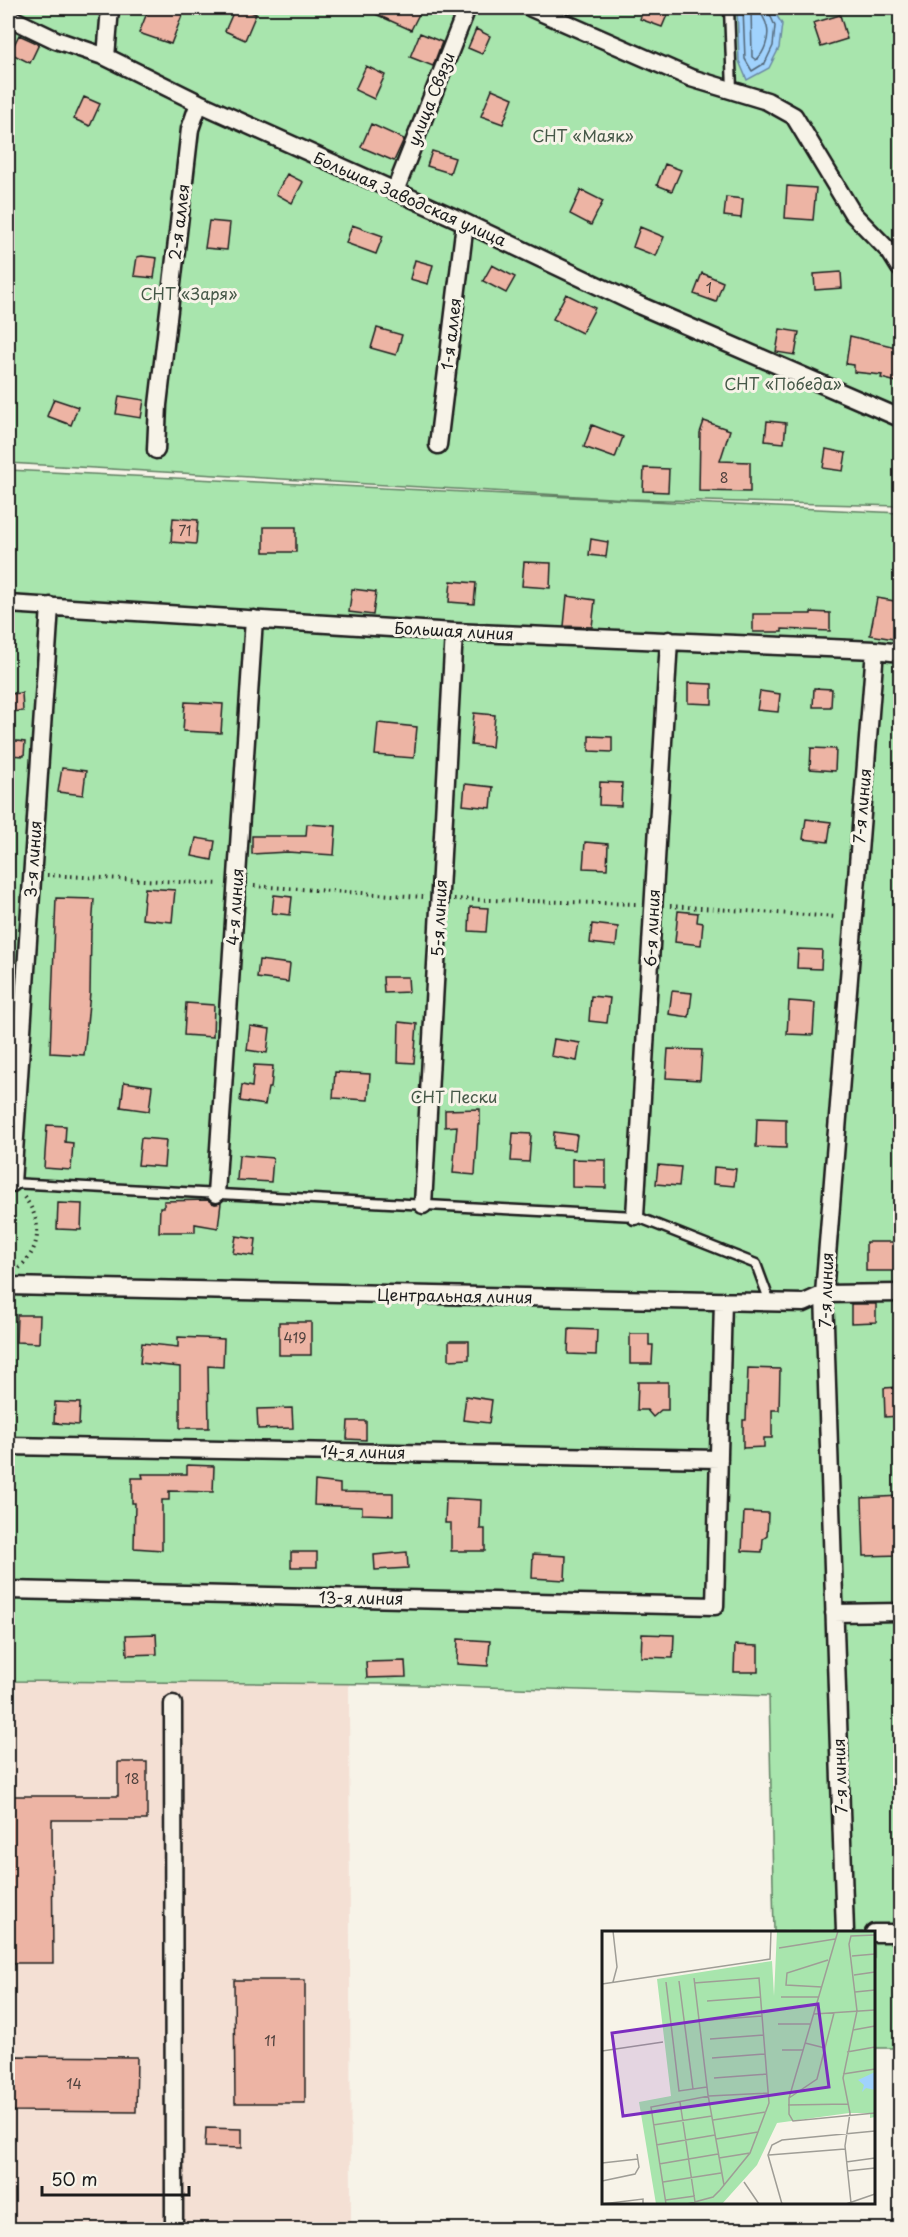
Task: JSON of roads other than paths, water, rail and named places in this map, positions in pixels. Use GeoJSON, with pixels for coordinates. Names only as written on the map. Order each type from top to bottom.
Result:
{"type":"FeatureCollection","features":[{"type":"Feature","properties":{"kind":"street"},"geometry":{"type":"LineString","coordinates":[[106,57],[110,8]]}},
{"type":"Feature","properties":{"kind":"street","name":"улица Связи"},"geometry":{"type":"LineString","coordinates":[[394,191],[467,8]]}},
{"type":"Feature","properties":{"kind":"street"},"geometry":{"type":"LineString","coordinates":[[531,8],[690,78],[767,101],[794,116],[853,214],[890,252],[900,268]]}},
{"type":"Feature","properties":{"kind":"street","name":"Большая Заводская улица"},"geometry":{"type":"LineString","coordinates":[[8,17],[56,40],[106,57],[199,103],[465,223],[641,306],[900,418]]}},
{"type":"Feature","properties":{"kind":"street","name":"2-я аллея"},"geometry":{"type":"LineString","coordinates":[[156,450],[158,405],[190,129],[199,103]]}},
{"type":"Feature","properties":{"kind":"street","name":"1-я аллея"},"geometry":{"type":"LineString","coordinates":[[438,445],[465,223]]}},
{"type":"Feature","properties":{"kind":"street","name":"Большая линия"},"geometry":{"type":"LineString","coordinates":[[8,604],[454,632],[669,640],[900,653]]}},
{"type":"Feature","properties":{"kind":"street","name":"3-я линия"},"geometry":{"type":"LineString","coordinates":[[10,1183],[50,606]]}},
{"type":"Feature","properties":{"kind":"street","name":"4-я линия"},"geometry":{"type":"LineString","coordinates":[[216,1194],[254,619]]}},
{"type":"Feature","properties":{"kind":"street","name":"5-я линия"},"geometry":{"type":"LineString","coordinates":[[423,1205],[454,632]]}},
{"type":"Feature","properties":{"kind":"street","name":"6-я линия"},"geometry":{"type":"LineString","coordinates":[[635,1216],[669,640]]}},
{"type":"Feature","properties":{"kind":"street","name":"7-я линия"},"geometry":{"type":"LineString","coordinates":[[845,1931],[824,1294],[875,650]]}},
{"type":"Feature","properties":{"kind":"street","name":"Центральная линия"},"geometry":{"type":"LineString","coordinates":[[11,1280],[804,1303],[824,1294],[900,1293]]}},
{"type":"Feature","properties":{"kind":"street"},"geometry":{"type":"LineString","coordinates":[[718,1459],[723,1301]]}},
{"type":"Feature","properties":{"kind":"street","name":"14-я линия"},"geometry":{"type":"LineString","coordinates":[[8,1446],[718,1459]]}},
{"type":"Feature","properties":{"kind":"street","name":"13-я линия"},"geometry":{"type":"LineString","coordinates":[[8,1590],[716,1606],[718,1459]]}},
{"type":"Feature","properties":{"kind":"street"},"geometry":{"type":"LineString","coordinates":[[834,1613],[900,1612]]}},
{"type":"Feature","properties":{"kind":"street"},"geometry":{"type":"LineString","coordinates":[[173,1704],[174,2229]]}},
{"type":"Feature","properties":{"kind":"street"},"geometry":{"type":"LineString","coordinates":[[875,1933],[900,1933]]}},
{"type":"Feature","properties":{"kind":"lane"},"geometry":{"type":"LineString","coordinates":[[729,8],[732,90]]}},
{"type":"Feature","properties":{"kind":"lane"},"geometry":{"type":"LineString","coordinates":[[10,1183],[635,1216],[756,1264],[770,1302]]}},
{"type":"Feature","properties":{"kind":"water"},"geometry":{"type":"Polygon","coordinates":[[[737,8],[772,8],[782,24],[779,48],[769,68],[747,80],[739,61],[737,8]]]}},
{"type":"Feature","properties":{"kind":"park label","name":"СНТ «Маяк»"},"geometry":{"type":"Point","coordinates":[583,136]}},
{"type":"Feature","properties":{"kind":"park label","name":"СНТ «Заря»"},"geometry":{"type":"Point","coordinates":[189,294]}},
{"type":"Feature","properties":{"kind":"park label","name":"СНТ «Победа»"},"geometry":{"type":"Point","coordinates":[783,384]}},
{"type":"Feature","properties":{"kind":"park label","name":"СНТ Пески"},"geometry":{"type":"Point","coordinates":[454,1097]}}]}
